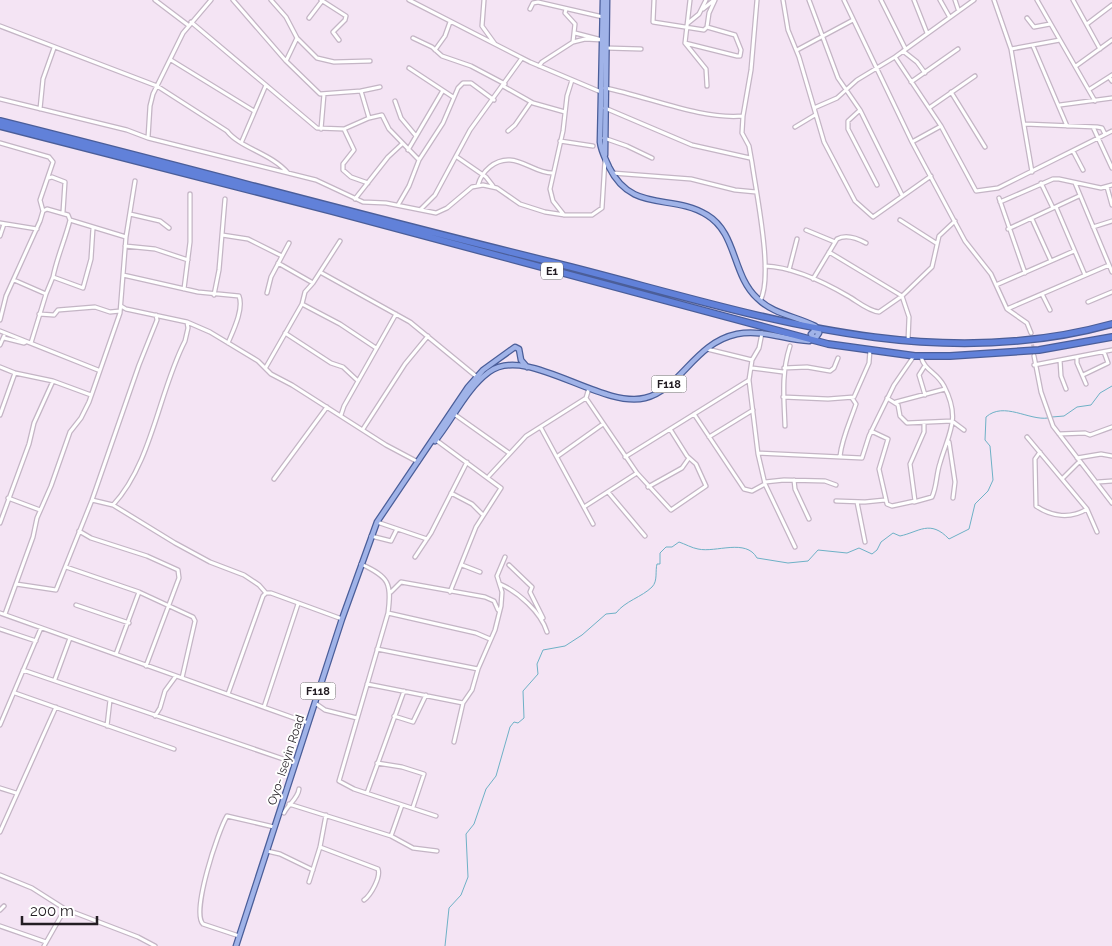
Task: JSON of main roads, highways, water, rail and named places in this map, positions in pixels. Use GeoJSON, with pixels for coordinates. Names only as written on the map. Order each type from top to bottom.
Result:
{"type":"FeatureCollection","features":[{"type":"Feature","properties":{"kind":"highway","name":"E1"},"geometry":{"type":"LineString","coordinates":[[0,121],[467,242],[870,350],[918,356],[1001,354],[1039,350],[1112,337]]}},
{"type":"Feature","properties":{"kind":"highway","name":"E1"},"geometry":{"type":"LineString","coordinates":[[0,126],[812,334],[908,342],[984,343],[1058,336],[1112,324]]}},
{"type":"Feature","properties":{"kind":"main road"},"geometry":{"type":"LineString","coordinates":[[603,0],[602,17],[606,48],[605,159]]}},
{"type":"Feature","properties":{"kind":"main road"},"geometry":{"type":"LineString","coordinates":[[607,0],[600,142],[612,173],[621,185],[637,197],[699,211],[715,221],[728,238],[744,281],[760,301],[812,334]]}},
{"type":"Feature","properties":{"kind":"main road","name":"Oyo- Iseyin Road"},"geometry":{"type":"LineString","coordinates":[[427,450],[474,386],[490,371],[503,367],[527,367],[618,398],[646,398],[669,384],[696,357],[716,342],[739,334],[812,334]]}},
{"type":"Feature","properties":{"kind":"main road","name":"Oyo- Iseyin Road"},"geometry":{"type":"LineString","coordinates":[[236,946],[360,564],[377,522],[477,377],[515,347],[519,349],[521,360],[527,367]]}},
{"type":"Feature","properties":{"kind":"waterway"},"geometry":{"type":"LineString","coordinates":[[1052,417],[1064,416],[1077,407],[1091,405],[1100,393],[1112,386]]}},
{"type":"Feature","properties":{"kind":"waterway"},"geometry":{"type":"LineString","coordinates":[[445,946],[449,908],[461,895],[468,877],[466,834],[474,824],[486,789],[496,776],[510,727],[514,722],[518,723],[524,718],[523,691],[538,674],[537,664],[543,650],[565,646],[582,635],[606,614],[616,613],[624,605],[652,587],[655,582],[657,564],[660,564],[660,553],[666,547],[672,547],[679,542],[693,548],[705,550],[738,547],[752,552],[757,558],[788,563],[808,561],[818,550],[847,553],[859,548],[872,554],[877,550],[881,542],[893,533],[900,536],[924,528],[936,530],[949,539],[969,529],[975,504],[988,491],[993,480],[990,446],[985,440],[986,417],[993,413],[1009,411],[1033,417],[1048,418]]}},
{"type":"Feature","properties":{"kind":"tunnel"},"geometry":{"type":"LineString","coordinates":[[1032,340],[1034,356]]}}]}
